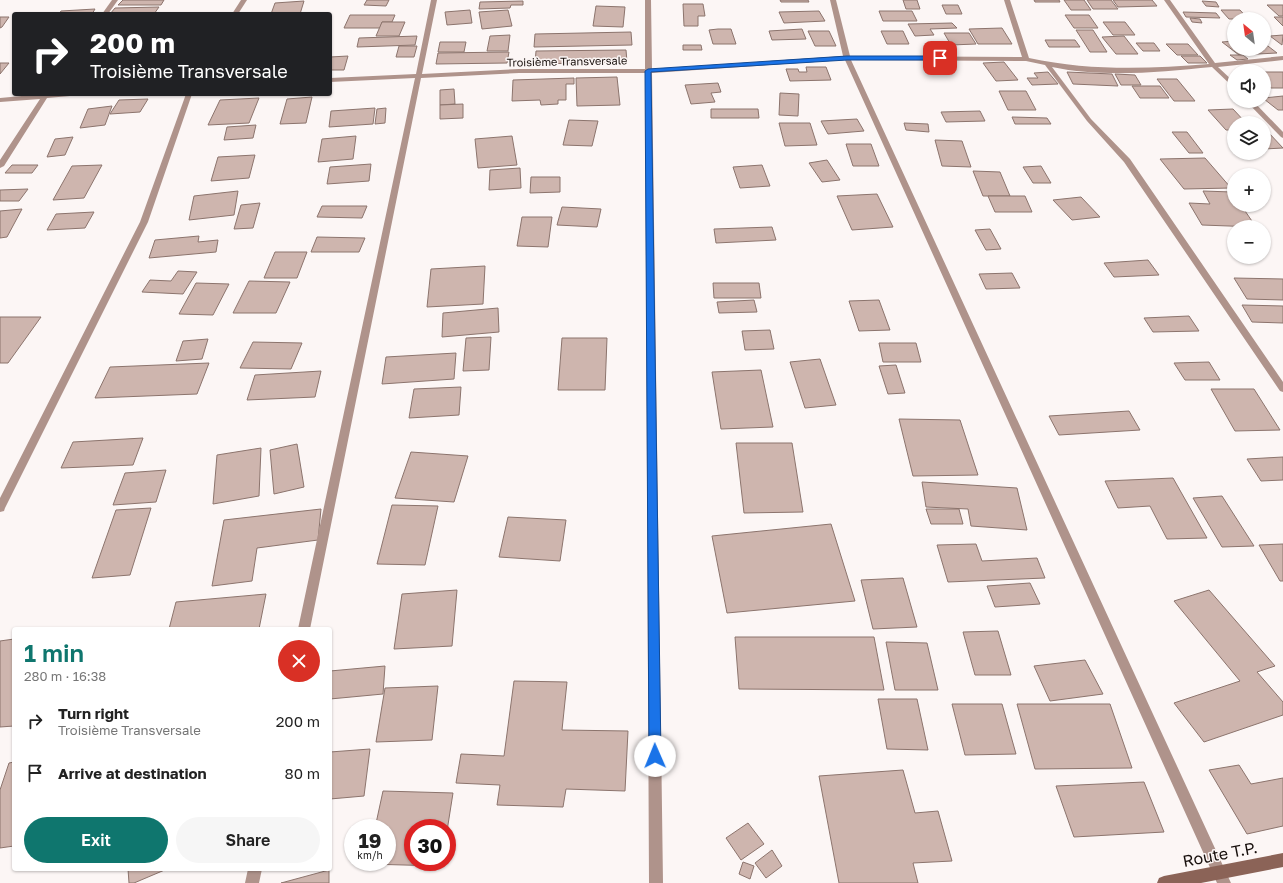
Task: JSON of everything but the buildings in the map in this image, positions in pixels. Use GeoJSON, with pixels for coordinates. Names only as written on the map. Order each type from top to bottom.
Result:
{"type":"FeatureCollection","features":[{"type":"Feature","properties":{"kind":"street"},"geometry":{"type":"LineString","coordinates":[[106,12],[115,0]]}},
{"type":"Feature","properties":{"kind":"street"},"geometry":{"type":"LineString","coordinates":[[236,12],[244,0]]}},
{"type":"Feature","properties":{"kind":"street"},"geometry":{"type":"LineString","coordinates":[[304,627],[434,0]]}},
{"type":"Feature","properties":{"kind":"street"},"geometry":{"type":"LineString","coordinates":[[648,0],[656,883]]}},
{"type":"Feature","properties":{"kind":"street"},"geometry":{"type":"LineString","coordinates":[[833,0],[847,58],[1222,878]]}},
{"type":"Feature","properties":{"kind":"street"},"geometry":{"type":"LineString","coordinates":[[1007,0],[1026,59]]}},
{"type":"Feature","properties":{"kind":"street"},"geometry":{"type":"LineString","coordinates":[[1167,0],[1213,65],[1227,79]]}},
{"type":"Feature","properties":{"kind":"street","name":"Troisième Transversale"},"geometry":{"type":"LineString","coordinates":[[332,80],[519,72],[648,71],[847,58],[1026,59],[1048,65],[1099,70],[1157,69],[1283,58]]}},
{"type":"Feature","properties":{"kind":"street"},"geometry":{"type":"LineString","coordinates":[[1048,65],[1089,120],[1127,161],[1283,389]]}},
{"type":"Feature","properties":{"kind":"street"},"geometry":{"type":"LineString","coordinates":[[0,100],[36,96]]}},
{"type":"Feature","properties":{"kind":"street"},"geometry":{"type":"LineString","coordinates":[[0,166],[44,96]]}},
{"type":"Feature","properties":{"kind":"street"},"geometry":{"type":"LineString","coordinates":[[0,508],[144,222],[188,96]]}},
{"type":"Feature","properties":{"kind":"street"},"geometry":{"type":"LineString","coordinates":[[1256,108],[1283,136]]}},
{"type":"Feature","properties":{"kind":"street","name":"Route T.P."},"geometry":{"type":"LineString","coordinates":[[1164,883],[1222,878],[1283,860]]}},
{"type":"Feature","properties":{"kind":"street"},"geometry":{"type":"LineString","coordinates":[[252,883],[255,871]]}},
{"type":"Feature","properties":{"kind":"route"},"geometry":{"type":"LineString","coordinates":[[655,756],[648,71],[847,58],[940,58]]}}]}
